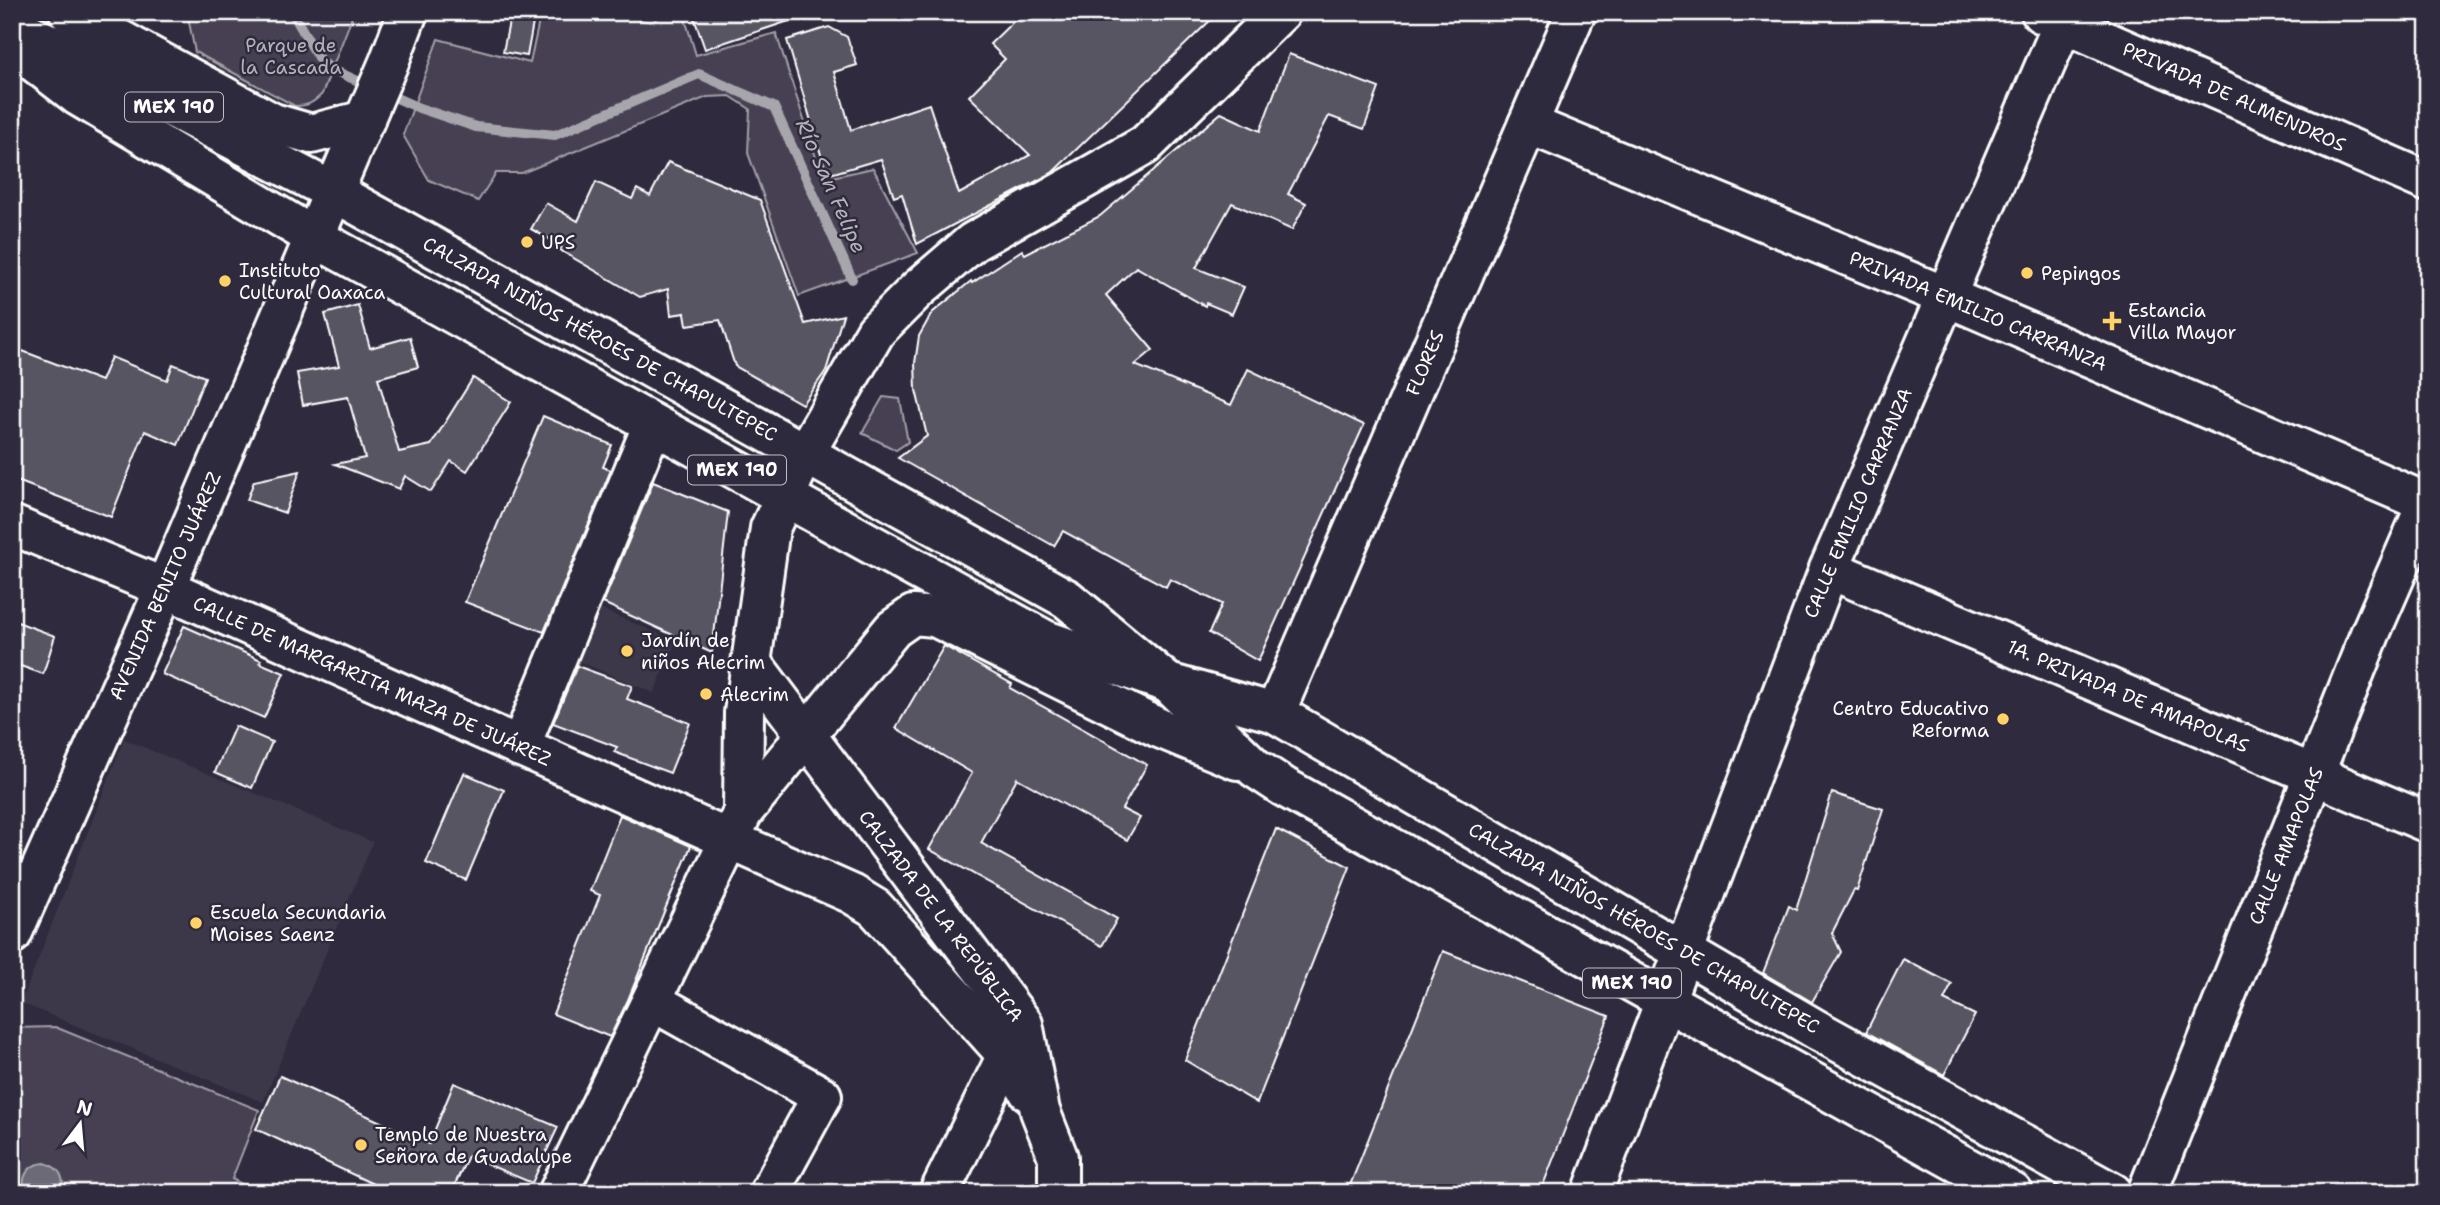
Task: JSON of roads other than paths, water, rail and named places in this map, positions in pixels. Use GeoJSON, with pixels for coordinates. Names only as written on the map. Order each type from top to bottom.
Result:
{"type":"FeatureCollection","features":[{"type":"Feature","properties":{"kind":"main road"},"geometry":{"type":"LineString","coordinates":[[69,12],[273,123],[311,134],[365,120]]}},
{"type":"Feature","properties":{"kind":"main road","name":"AVENIDA BENITO JUÁREZ"},"geometry":{"type":"LineString","coordinates":[[12,934],[165,588],[365,120],[408,12]]}},
{"type":"Feature","properties":{"kind":"main road"},"geometry":{"type":"LineString","coordinates":[[737,826],[744,713],[770,528],[805,453],[876,331],[918,289],[973,242],[1145,145],[1281,12]]}},
{"type":"Feature","properties":{"kind":"main road","name":"FLORES"},"geometry":{"type":"LineString","coordinates":[[1275,713],[1576,12]]}},
{"type":"Feature","properties":{"kind":"main road","name":"PRIVADA DE ALMENDROS"},"geometry":{"type":"LineString","coordinates":[[2057,16],[2428,182]]}},
{"type":"Feature","properties":{"kind":"main road","name":"CALLE EMILIO CARRANZA"},"geometry":{"type":"LineString","coordinates":[[1592,1193],[1829,569],[1945,296],[2057,16]]}},
{"type":"Feature","properties":{"kind":"main road","name":"CALZADA NIÑOS HÉROES DE CHAPULTEPEC"},"geometry":{"type":"LineString","coordinates":[[12,24],[334,192],[1067,599],[1168,683],[1255,768],[1284,787],[2013,1193]]}},
{"type":"Feature","properties":{"kind":"main road","name":"CALZADA NIÑOS HÉROES DE CHAPULTEPEC"},"geometry":{"type":"LineString","coordinates":[[12,45],[78,96],[314,237],[1045,640],[1168,683],[1275,713],[1817,1030],[2113,1193]]}},
{"type":"Feature","properties":{"kind":"main road","name":"PRIVADA EMILIO CARRANZA"},"geometry":{"type":"LineString","coordinates":[[1528,124],[1945,296],[2427,502]]}},
{"type":"Feature","properties":{"kind":"main road"},"geometry":{"type":"LineString","coordinates":[[520,747],[653,424]]}},
{"type":"Feature","properties":{"kind":"main road","name":"CALLE AMAPOLAS"},"geometry":{"type":"LineString","coordinates":[[2147,1193],[2314,774],[2416,559],[2427,502]]}},
{"type":"Feature","properties":{"kind":"main road","name":"CALLE DE MARGARITA MAZA DE JUÁREZ"},"geometry":{"type":"LineString","coordinates":[[12,525],[165,588],[520,747],[737,826]]}},
{"type":"Feature","properties":{"kind":"main road","name":"1A. PRIVADA DE AMAPOLAS"},"geometry":{"type":"LineString","coordinates":[[1829,569],[2428,823]]}},
{"type":"Feature","properties":{"kind":"main road"},"geometry":{"type":"LineString","coordinates":[[558,1193],[737,826],[806,735],[893,629],[913,615],[935,617],[1159,728],[1255,768]]}},
{"type":"Feature","properties":{"kind":"main road","name":"CALZADA DE LA REPÚBLICA"},"geometry":{"type":"LineString","coordinates":[[752,663],[806,735],[1015,1039],[1058,1157],[1058,1193]]}},
{"type":"Feature","properties":{"kind":"main road","name":"CALZADA DE LA REPÚBLICA"},"geometry":{"type":"LineString","coordinates":[[737,826],[875,908],[1015,1039]]}},
{"type":"Feature","properties":{"kind":"main road"},"geometry":{"type":"LineString","coordinates":[[652,1001],[821,1097],[769,1193]]}},
{"type":"Feature","properties":{"kind":"main road"},"geometry":{"type":"LineString","coordinates":[[939,1193],[1015,1039]]}},
{"type":"Feature","properties":{"kind":"waterway","name":"Río San Felipe"},"geometry":{"type":"LineString","coordinates":[[292,12],[319,59],[331,69],[369,86]]}},
{"type":"Feature","properties":{"kind":"waterway","name":"Río San Felipe"},"geometry":{"type":"LineString","coordinates":[[383,92],[419,108],[476,127],[555,135],[699,74],[774,107],[852,279]]}},
{"type":"Feature","properties":{"kind":"place","name":"UPS"},"geometry":{"type":"Point","coordinates":[527,242]}},
{"type":"Feature","properties":{"kind":"place","name":"Pepingos"},"geometry":{"type":"Point","coordinates":[2027,273]}},
{"type":"Feature","properties":{"kind":"place","name":"Instituto Cultural Oaxaca"},"geometry":{"type":"Point","coordinates":[225,281]}},
{"type":"Feature","properties":{"kind":"place","name":"Estancia Villa Mayor"},"geometry":{"type":"Point","coordinates":[2112,321]}},
{"type":"Feature","properties":{"kind":"place","name":"Jardín de niños Alecrim"},"geometry":{"type":"Point","coordinates":[627,651]}},
{"type":"Feature","properties":{"kind":"place","name":"Alecrim"},"geometry":{"type":"Point","coordinates":[706,694]}},
{"type":"Feature","properties":{"kind":"place","name":"Centro Educativo Reforma"},"geometry":{"type":"Point","coordinates":[2003,719]}},
{"type":"Feature","properties":{"kind":"place","name":"Escuela Secundaria Moises Saenz"},"geometry":{"type":"Point","coordinates":[196,923]}},
{"type":"Feature","properties":{"kind":"place","name":"Templo de Nuestra Señora de Guadalupe"},"geometry":{"type":"Point","coordinates":[361,1145]}},
{"type":"Feature","properties":{"kind":"park label","name":"Parque de la Cascada"},"geometry":{"type":"Point","coordinates":[291,56]}}]}
